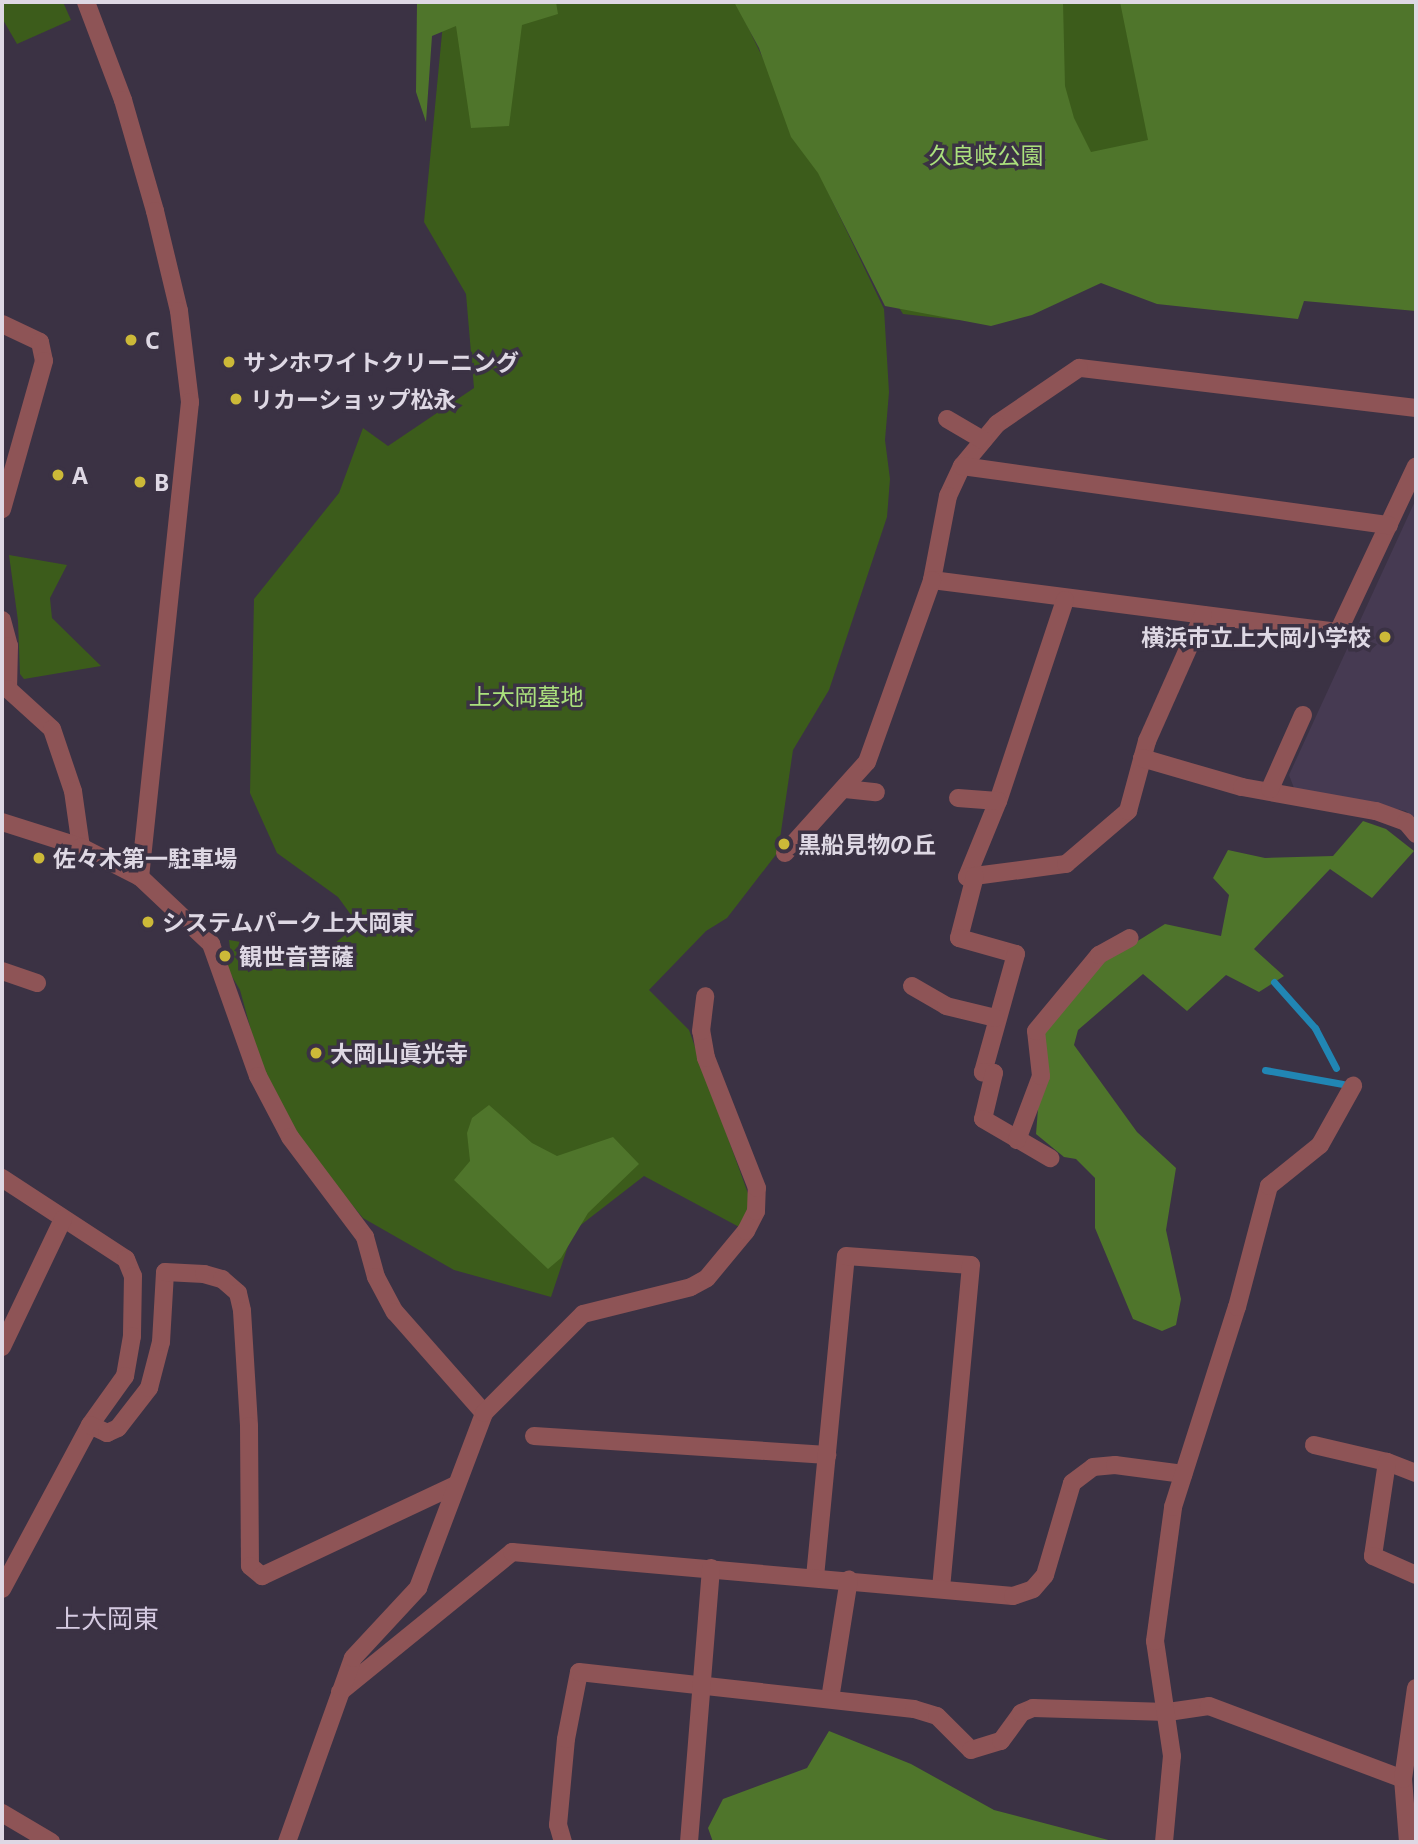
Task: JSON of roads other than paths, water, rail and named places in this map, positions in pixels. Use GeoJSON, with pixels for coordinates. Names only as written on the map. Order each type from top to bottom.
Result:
{"type":"FeatureCollection","features":[{"type":"Feature","properties":{"kind":"street"},"geometry":{"type":"LineString","coordinates":[[86,2],[123,100],[156,211],[179,311],[190,402],[140,877]]}},
{"type":"Feature","properties":{"kind":"street"},"geometry":{"type":"LineString","coordinates":[[2,324],[40,342],[44,361],[2,509]]}},
{"type":"Feature","properties":{"kind":"street"},"geometry":{"type":"LineString","coordinates":[[785,853],[867,762],[932,580],[948,496],[962,466],[998,424],[1079,368],[1416,408]]}},
{"type":"Feature","properties":{"kind":"street"},"geometry":{"type":"LineString","coordinates":[[947,419],[983,440]]}},
{"type":"Feature","properties":{"kind":"street"},"geometry":{"type":"LineString","coordinates":[[962,466],[1389,525]]}},
{"type":"Feature","properties":{"kind":"street"},"geometry":{"type":"LineString","coordinates":[[932,580],[1065,600],[1338,632],[1416,466]]}},
{"type":"Feature","properties":{"kind":"street"},"geometry":{"type":"LineString","coordinates":[[1065,600],[998,802],[967,877],[1066,864],[1128,811],[1142,758],[1203,615]]}},
{"type":"Feature","properties":{"kind":"street"},"geometry":{"type":"LineString","coordinates":[[2,620],[9,646],[8,689],[52,729],[73,791],[81,847]]}},
{"type":"Feature","properties":{"kind":"street"},"geometry":{"type":"LineString","coordinates":[[1270,789],[1303,715]]}},
{"type":"Feature","properties":{"kind":"street"},"geometry":{"type":"LineString","coordinates":[[1142,758],[1179,772],[1376,811],[1406,822],[1416,834]]}},
{"type":"Feature","properties":{"kind":"street"},"geometry":{"type":"LineString","coordinates":[[845,789],[876,792]]}},
{"type":"Feature","properties":{"kind":"street"},"geometry":{"type":"LineString","coordinates":[[958,798],[998,802]]}},
{"type":"Feature","properties":{"kind":"street"},"geometry":{"type":"LineString","coordinates":[[2,822],[81,847],[140,877],[211,944],[258,1076],[290,1138],[365,1237],[376,1277],[395,1312],[484,1413]]}},
{"type":"Feature","properties":{"kind":"street"},"geometry":{"type":"LineString","coordinates":[[975,876],[959,938],[1016,954],[996,1018],[984,1072],[995,1073],[983,1119],[1050,1158]]}},
{"type":"Feature","properties":{"kind":"street"},"geometry":{"type":"LineString","coordinates":[[1017,1140],[1041,1076],[1036,1031],[1098,955],[1130,938]]}},
{"type":"Feature","properties":{"kind":"street"},"geometry":{"type":"LineString","coordinates":[[2,971],[37,983]]}},
{"type":"Feature","properties":{"kind":"street"},"geometry":{"type":"LineString","coordinates":[[912,986],[946,1006],[996,1018]]}},
{"type":"Feature","properties":{"kind":"street"},"geometry":{"type":"LineString","coordinates":[[286,1842],[352,1658],[418,1588],[455,1485],[482,1431],[484,1413],[583,1314],[691,1287],[707,1278],[746,1231],[756,1211],[757,1188],[706,1058],[701,1031],[705,996]]}},
{"type":"Feature","properties":{"kind":"street"},"geometry":{"type":"LineString","coordinates":[[1164,1842],[1172,1756],[1168,1712],[1155,1641],[1164,1558],[1183,1474],[1237,1307],[1269,1186],[1320,1146],[1353,1086]]}},
{"type":"Feature","properties":{"kind":"street"},"geometry":{"type":"LineString","coordinates":[[2,1178],[127,1259],[134,1276],[125,1376],[90,1425],[2,1589]]}},
{"type":"Feature","properties":{"kind":"street"},"geometry":{"type":"LineString","coordinates":[[2,1347],[63,1219]]}},
{"type":"Feature","properties":{"kind":"street"},"geometry":{"type":"LineString","coordinates":[[816,1577],[846,1256],[971,1265],[941,1587]]}},
{"type":"Feature","properties":{"kind":"street"},"geometry":{"type":"LineString","coordinates":[[90,1425],[107,1433],[118,1428],[149,1388],[161,1342],[165,1272],[204,1274],[222,1279],[238,1293],[242,1311],[249,1426],[250,1566],[262,1576],[455,1485]]}},
{"type":"Feature","properties":{"kind":"street"},"geometry":{"type":"LineString","coordinates":[[534,1436],[827,1455]]}},
{"type":"Feature","properties":{"kind":"street"},"geometry":{"type":"LineString","coordinates":[[1314,1445],[1387,1462],[1416,1473]]}},
{"type":"Feature","properties":{"kind":"street"},"geometry":{"type":"LineString","coordinates":[[1387,1462],[1373,1556],[1416,1575]]}},
{"type":"Feature","properties":{"kind":"street"},"geometry":{"type":"LineString","coordinates":[[337,1694],[512,1552],[941,1587],[1013,1596],[1033,1588],[1045,1574],[1072,1483],[1093,1467],[1115,1465],[1183,1474]]}},
{"type":"Feature","properties":{"kind":"street"},"geometry":{"type":"LineString","coordinates":[[689,1842],[699,1685],[711,1569]]}},
{"type":"Feature","properties":{"kind":"street"},"geometry":{"type":"LineString","coordinates":[[830,1699],[849,1579]]}},
{"type":"Feature","properties":{"kind":"street"},"geometry":{"type":"LineString","coordinates":[[563,1842],[558,1825],[566,1739],[579,1672],[914,1709],[937,1716],[971,1750],[1001,1741],[1021,1713],[1033,1708],[1168,1712],[1209,1706],[1403,1779]]}},
{"type":"Feature","properties":{"kind":"street"},"geometry":{"type":"LineString","coordinates":[[1408,1842],[1403,1779],[1416,1688]]}},
{"type":"Feature","properties":{"kind":"street"},"geometry":{"type":"LineString","coordinates":[[2,1813],[51,1842]]}},
{"type":"Feature","properties":{"kind":"waterway"},"geometry":{"type":"LineString","coordinates":[[1274,982],[1315,1028],[1336,1068]]}},
{"type":"Feature","properties":{"kind":"waterway"},"geometry":{"type":"LineString","coordinates":[[1265,1070],[1343,1084]]}},
{"type":"Feature","properties":{"kind":"place","name":"C"},"geometry":{"type":"Point","coordinates":[131,340]}},
{"type":"Feature","properties":{"kind":"place","name":"サンホワイトクリーニング"},"geometry":{"type":"Point","coordinates":[229,362]}},
{"type":"Feature","properties":{"kind":"place","name":"リカーショップ松永"},"geometry":{"type":"Point","coordinates":[236,399]}},
{"type":"Feature","properties":{"kind":"place","name":"A"},"geometry":{"type":"Point","coordinates":[58,475]}},
{"type":"Feature","properties":{"kind":"place","name":"B"},"geometry":{"type":"Point","coordinates":[140,482]}},
{"type":"Feature","properties":{"kind":"place","name":"横浜市立上大岡小学校"},"geometry":{"type":"Point","coordinates":[1385,637]}},
{"type":"Feature","properties":{"kind":"place","name":"黒船見物の丘"},"geometry":{"type":"Point","coordinates":[784,844]}},
{"type":"Feature","properties":{"kind":"place","name":"佐々木第一駐車場"},"geometry":{"type":"Point","coordinates":[39,858]}},
{"type":"Feature","properties":{"kind":"place","name":"システムパーク上大岡東"},"geometry":{"type":"Point","coordinates":[148,922]}},
{"type":"Feature","properties":{"kind":"place","name":"観世音菩薩"},"geometry":{"type":"Point","coordinates":[225,956]}},
{"type":"Feature","properties":{"kind":"place","name":"大岡山眞光寺"},"geometry":{"type":"Point","coordinates":[316,1053]}},
{"type":"Feature","properties":{"kind":"district","name":"上大岡東"},"geometry":{"type":"Point","coordinates":[107,1619]}},
{"type":"Feature","properties":{"kind":"park label","name":"久良岐公園"},"geometry":{"type":"Point","coordinates":[986,155]}},
{"type":"Feature","properties":{"kind":"park label","name":"上大岡墓地"},"geometry":{"type":"Point","coordinates":[526,696]}}]}
